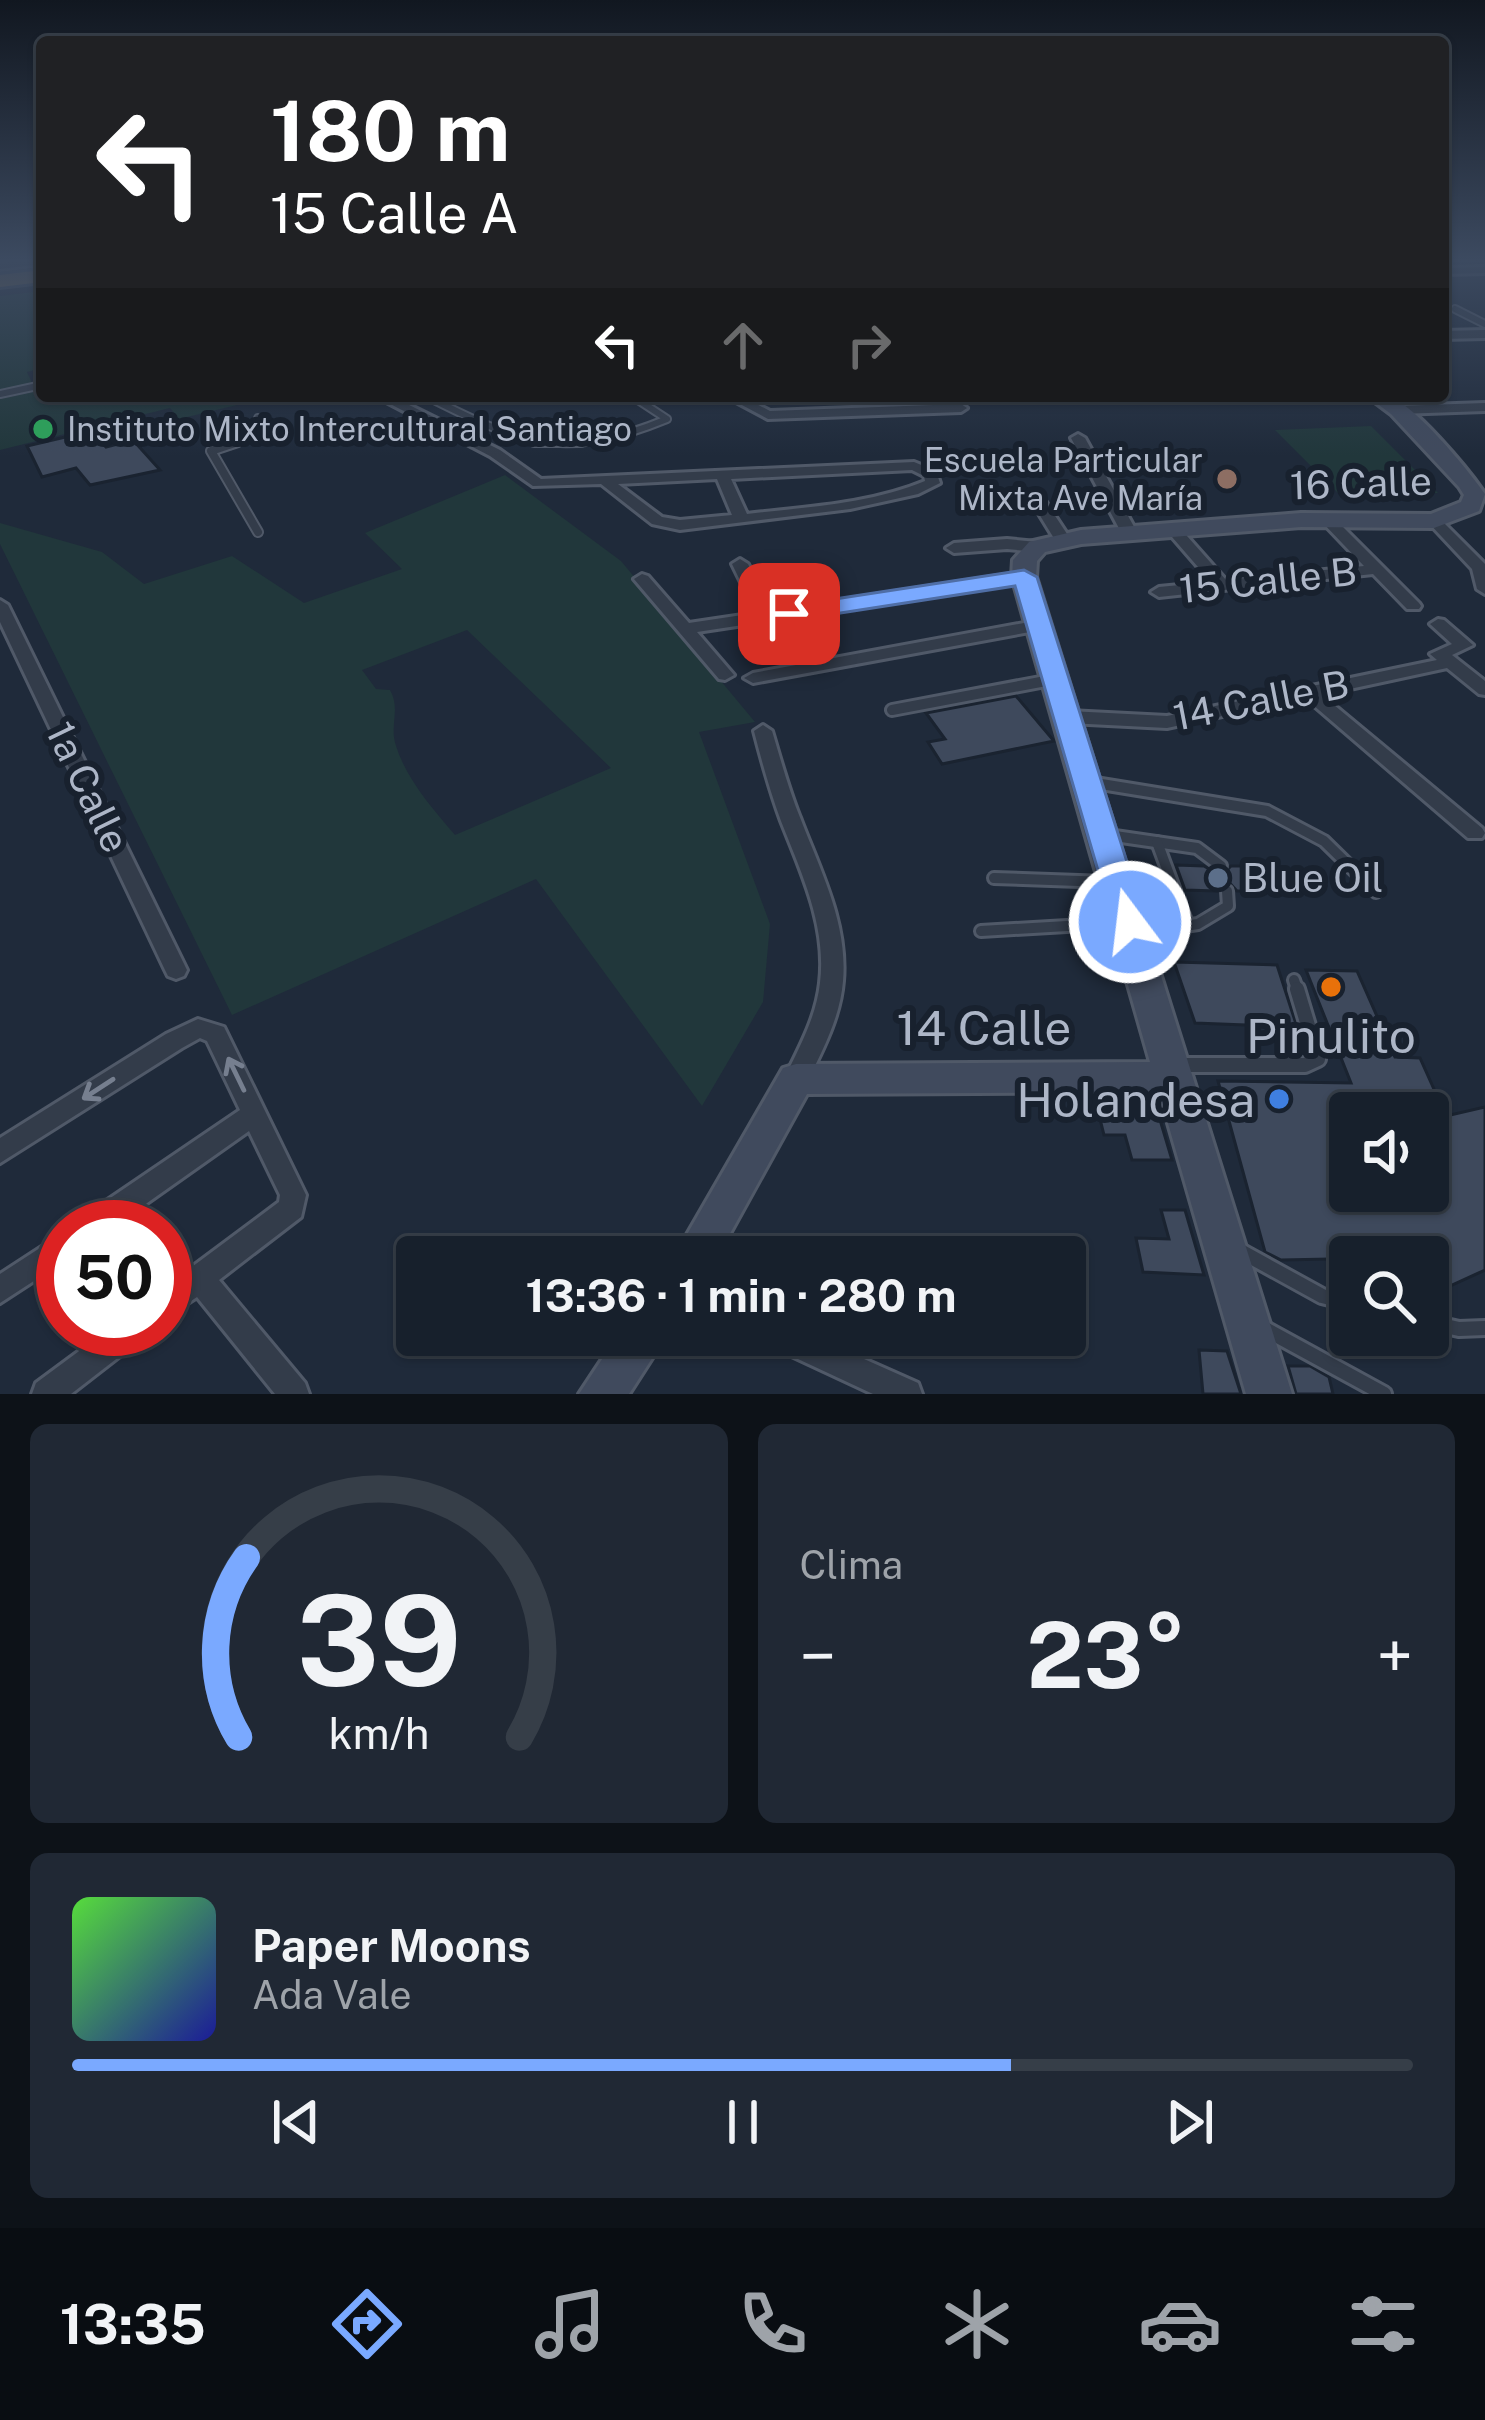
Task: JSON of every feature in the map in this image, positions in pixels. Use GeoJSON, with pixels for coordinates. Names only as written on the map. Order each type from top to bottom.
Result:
{"type":"FeatureCollection","features":[{"type":"Feature","properties":{"kind":"main road"},"geometry":{"type":"LineString","coordinates":[[1386,402],[1468,483],[1478,510]]}},
{"type":"Feature","properties":{"kind":"main road","name":"16 Calle"},"geometry":{"type":"LineString","coordinates":[[1042,555],[1130,534],[1327,519],[1434,521],[1478,510]]}},
{"type":"Feature","properties":{"kind":"main road"},"geometry":{"type":"LineString","coordinates":[[1042,555],[1040,626],[1269,1394]]}},
{"type":"Feature","properties":{"kind":"main road","name":"14 Calle"},"geometry":{"type":"LineString","coordinates":[[796,1079],[1170,1071]]}},
{"type":"Feature","properties":{"kind":"main road"},"geometry":{"type":"LineString","coordinates":[[707,1236],[796,1079]]}},
{"type":"Feature","properties":{"kind":"main road"},"geometry":{"type":"LineString","coordinates":[[602,1394],[630,1356]]}},
{"type":"Feature","properties":{"kind":"street"},"geometry":{"type":"LineString","coordinates":[[1449,335],[1485,334]]}},
{"type":"Feature","properties":{"kind":"street"},"geometry":{"type":"LineString","coordinates":[[394,402],[494,453],[538,483],[722,473],[914,466],[925,468],[933,483],[922,490],[741,518],[667,524],[604,480]]}},
{"type":"Feature","properties":{"kind":"street"},"geometry":{"type":"LineString","coordinates":[[742,402],[769,416],[955,402]]}},
{"type":"Feature","properties":{"kind":"street"},"geometry":{"type":"LineString","coordinates":[[1398,410],[1485,407]]}},
{"type":"Feature","properties":{"kind":"street"},"geometry":{"type":"LineString","coordinates":[[1078,438],[1130,534]]}},
{"type":"Feature","properties":{"kind":"street"},"geometry":{"type":"LineString","coordinates":[[722,473],[741,518]]}},
{"type":"Feature","properties":{"kind":"street"},"geometry":{"type":"LineString","coordinates":[[1034,496],[1042,555]]}},
{"type":"Feature","properties":{"kind":"street"},"geometry":{"type":"LineString","coordinates":[[1327,519],[1413,606]]}},
{"type":"Feature","properties":{"kind":"street"},"geometry":{"type":"LineString","coordinates":[[1434,521],[1480,568],[1485,589]]}},
{"type":"Feature","properties":{"kind":"street"},"geometry":{"type":"LineString","coordinates":[[1174,530],[1222,585]]}},
{"type":"Feature","properties":{"kind":"street"},"geometry":{"type":"LineString","coordinates":[[954,548],[1007,544],[1042,555]]}},
{"type":"Feature","properties":{"kind":"street"},"geometry":{"type":"LineString","coordinates":[[686,629],[789,614],[1042,555]]}},
{"type":"Feature","properties":{"kind":"street"},"geometry":{"type":"LineString","coordinates":[[740,564],[766,617]]}},
{"type":"Feature","properties":{"kind":"street","name":"15 Calle B"},"geometry":{"type":"LineString","coordinates":[[1159,592],[1377,569]]}},
{"type":"Feature","properties":{"kind":"street"},"geometry":{"type":"LineString","coordinates":[[642,579],[725,675]]}},
{"type":"Feature","properties":{"kind":"street","name":"1a Calle"},"geometry":{"type":"LineString","coordinates":[[0,605],[176,970]]}},
{"type":"Feature","properties":{"kind":"street"},"geometry":{"type":"LineString","coordinates":[[789,614],[812,655]]}},
{"type":"Feature","properties":{"kind":"street"},"geometry":{"type":"LineString","coordinates":[[1438,624],[1464,645],[1438,651],[1485,690]]}},
{"type":"Feature","properties":{"kind":"street"},"geometry":{"type":"LineString","coordinates":[[753,678],[1040,626]]}},
{"type":"Feature","properties":{"kind":"street","name":"14 Calle B"},"geometry":{"type":"LineString","coordinates":[[1069,717],[1167,722],[1451,662]]}},
{"type":"Feature","properties":{"kind":"street"},"geometry":{"type":"LineString","coordinates":[[1308,692],[1475,833]]}},
{"type":"Feature","properties":{"kind":"street"},"geometry":{"type":"LineString","coordinates":[[763,731],[833,934],[833,993],[811,1054],[796,1079]]}},
{"type":"Feature","properties":{"kind":"street"},"geometry":{"type":"LineString","coordinates":[[0,1152],[198,1028],[216,1034],[293,1195],[292,1208],[192,1283]]}},
{"type":"Feature","properties":{"kind":"street"},"geometry":{"type":"LineString","coordinates":[[130,1200],[254,1113]]}},
{"type":"Feature","properties":{"kind":"street"},"geometry":{"type":"LineString","coordinates":[[0,1290],[36,1265]]}},
{"type":"Feature","properties":{"kind":"street"},"geometry":{"type":"LineString","coordinates":[[199,1278],[294,1394]]}},
{"type":"Feature","properties":{"kind":"street"},"geometry":{"type":"LineString","coordinates":[[46,1394],[96,1356]]}},
{"type":"Feature","properties":{"kind":"street"},"geometry":{"type":"LineString","coordinates":[[824,1356],[907,1394]]}},
{"type":"Feature","properties":{"kind":"lane"},"geometry":{"type":"LineString","coordinates":[[0,394],[36,386]]}},
{"type":"Feature","properties":{"kind":"lane"},"geometry":{"type":"LineString","coordinates":[[438,402],[509,437],[527,440],[611,437],[667,419],[641,402]]}},
{"type":"Feature","properties":{"kind":"lane"},"geometry":{"type":"LineString","coordinates":[[258,418],[260,434],[211,451],[258,532]]}},
{"type":"Feature","properties":{"kind":"lane"},"geometry":{"type":"LineString","coordinates":[[892,710],[1057,680]]}},
{"type":"Feature","properties":{"kind":"lane"},"geometry":{"type":"LineString","coordinates":[[1089,782],[1267,811],[1324,841],[1376,892]]}},
{"type":"Feature","properties":{"kind":"lane"},"geometry":{"type":"LineString","coordinates":[[1106,835],[1197,848],[1221,866]]}},
{"type":"Feature","properties":{"kind":"lane"},"geometry":{"type":"LineString","coordinates":[[1157,842],[1188,926]]}},
{"type":"Feature","properties":{"kind":"lane"},"geometry":{"type":"LineString","coordinates":[[994,878],[1119,883]]}},
{"type":"Feature","properties":{"kind":"lane"},"geometry":{"type":"LineString","coordinates":[[981,931],[1188,926],[1218,916],[1228,906],[1227,891]]}},
{"type":"Feature","properties":{"kind":"lane"},"geometry":{"type":"LineString","coordinates":[[1170,1071],[1306,1064],[1318,1059],[1294,980]]}},
{"type":"Feature","properties":{"kind":"lane"},"geometry":{"type":"LineString","coordinates":[[1222,1241],[1329,1298]]}},
{"type":"Feature","properties":{"kind":"lane"},"geometry":{"type":"LineString","coordinates":[[1244,1317],[1384,1394]]}},
{"type":"Feature","properties":{"kind":"lane"},"geometry":{"type":"LineString","coordinates":[[1449,1327],[1485,1328]]}},
{"type":"Feature","properties":{"kind":"green space"},"geometry":{"type":"Polygon","coordinates":[[[0,326],[36,326],[36,370],[27,372],[33,385],[0,394],[0,326]]]}},
{"type":"Feature","properties":{"kind":"green space","name":"Instituto Mixto Intercultural Santiago"},"geometry":{"type":"Polygon","coordinates":[[[36,391],[36,402],[237,405],[179,419],[170,408],[0,450],[0,399],[36,391]]]}},
{"type":"Feature","properties":{"kind":"green space"},"geometry":{"type":"Polygon","coordinates":[[[1371,426],[1438,493],[1342,497],[1275,430],[1371,426]]]}},
{"type":"Feature","properties":{"kind":"green space"},"geometry":{"type":"Polygon","coordinates":[[[505,475],[621,561],[755,722],[699,732],[770,924],[763,1002],[702,1106],[536,879],[232,1015],[0,544],[0,523],[102,552],[144,584],[232,556],[304,603],[402,569],[365,533],[505,475]],[[467,630],[362,670],[376,689],[390,690],[395,704],[394,739],[401,758],[421,793],[455,835],[611,768],[467,630]]]}},
{"type":"Feature","properties":{"kind":"building"},"geometry":{"type":"Polygon","coordinates":[[[91,431],[106,447],[133,440],[160,470],[90,485],[76,468],[42,477],[27,446],[91,431]]]}},
{"type":"Feature","properties":{"kind":"building"},"geometry":{"type":"Polygon","coordinates":[[[1016,696],[1054,741],[942,764],[928,742],[945,739],[926,713],[1016,696]]]}},
{"type":"Feature","properties":{"kind":"building","name":"Blue Oil"},"geometry":{"type":"Polygon","coordinates":[[[1176,865],[1204,866],[1221,876],[1231,866],[1251,866],[1261,891],[1237,891],[1228,881],[1217,891],[1185,890],[1176,865]]]}},
{"type":"Feature","properties":{"kind":"building"},"geometry":{"type":"Polygon","coordinates":[[[1174,962],[1277,965],[1297,1027],[1195,1023],[1174,962]]]}},
{"type":"Feature","properties":{"kind":"building"},"geometry":{"type":"Polygon","coordinates":[[[1306,970],[1357,971],[1395,1057],[1420,1058],[1435,1092],[1329,1092],[1329,1212],[1449,1212],[1449,1115],[1485,1107],[1485,1270],[1449,1286],[1449,1236],[1329,1236],[1329,1259],[1281,1260],[1265,1252],[1218,1081],[1351,1083],[1306,970]]]}},
{"type":"Feature","properties":{"kind":"building"},"geometry":{"type":"Polygon","coordinates":[[[1158,1113],[1172,1160],[1132,1160],[1125,1135],[1104,1135],[1099,1115],[1158,1113]]]}},
{"type":"Feature","properties":{"kind":"building"},"geometry":{"type":"Polygon","coordinates":[[[1161,1210],[1185,1210],[1204,1275],[1143,1272],[1136,1238],[1169,1239],[1161,1210]]]}},
{"type":"Feature","properties":{"kind":"building"},"geometry":{"type":"Polygon","coordinates":[[[1199,1350],[1227,1351],[1241,1394],[1203,1394],[1199,1350]]]}},
{"type":"Feature","properties":{"kind":"building"},"geometry":{"type":"Polygon","coordinates":[[[1288,1366],[1310,1366],[1329,1377],[1333,1394],[1296,1394],[1288,1366]]]}},
{"type":"Feature","properties":{"kind":"place","name":"Instituto Mixto Intercultural Santiago"},"geometry":{"type":"Point","coordinates":[43,429]}},
{"type":"Feature","properties":{"kind":"place","name":"Escuela Particular Mixta Ave María"},"geometry":{"type":"Point","coordinates":[1227,479]}},
{"type":"Feature","properties":{"kind":"place","name":"Blue Oil"},"geometry":{"type":"Point","coordinates":[1218,878]}},
{"type":"Feature","properties":{"kind":"place","name":"Pinulito"},"geometry":{"type":"Point","coordinates":[1331,987]}},
{"type":"Feature","properties":{"kind":"place","name":"Holandesa"},"geometry":{"type":"Point","coordinates":[1279,1099]}},
{"type":"Feature","properties":{"kind":"route"},"geometry":{"type":"LineString","coordinates":[[789,614],[1024,577],[1130,922]]}}]}
